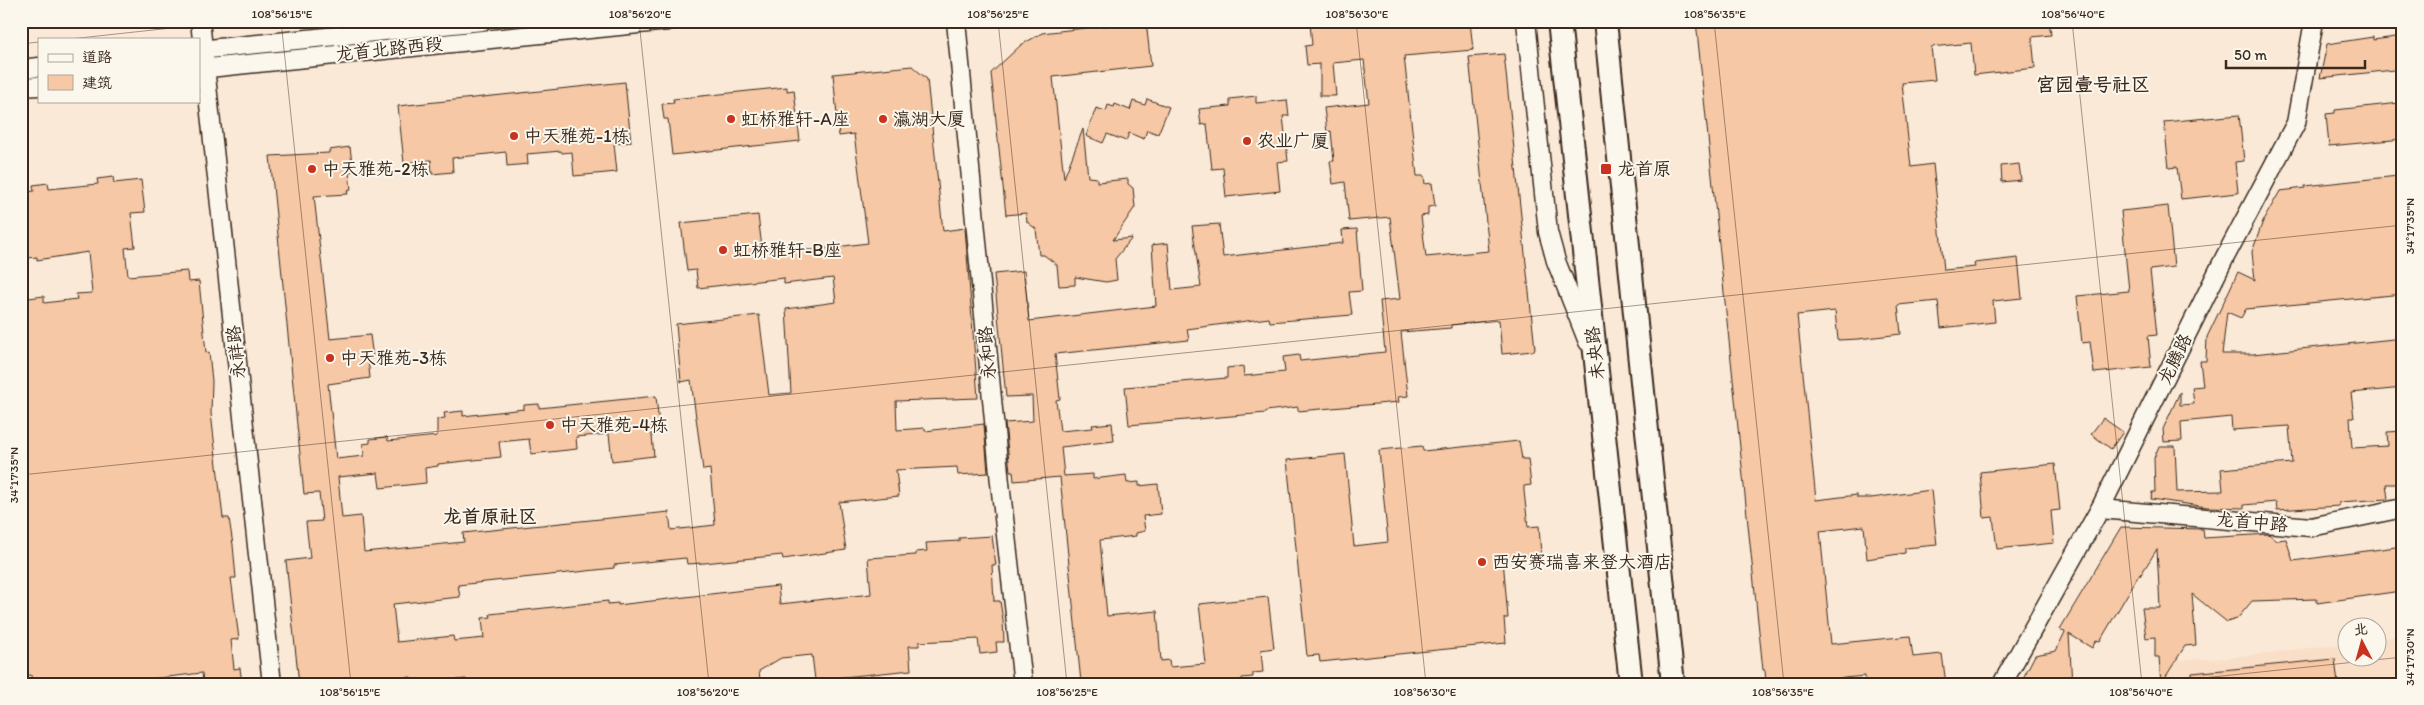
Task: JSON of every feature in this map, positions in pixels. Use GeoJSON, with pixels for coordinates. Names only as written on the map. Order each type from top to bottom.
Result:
{"type":"FeatureCollection","features":[{"type":"Feature","properties":{"kind":"main road","name":"未央路"},"geometry":{"type":"LineString","coordinates":[[1559,21],[1631,684]]}},
{"type":"Feature","properties":{"kind":"main road"},"geometry":{"type":"LineString","coordinates":[[1605,21],[1673,684]]}},
{"type":"Feature","properties":{"kind":"street","name":"永祥路"},"geometry":{"type":"LineString","coordinates":[[200,21],[202,68],[272,684]]}},
{"type":"Feature","properties":{"kind":"street","name":"龙首北路西段"},"geometry":{"type":"LineString","coordinates":[[201,50],[482,21]]}},
{"type":"Feature","properties":{"kind":"street","name":"龙首北路西段"},"geometry":{"type":"LineString","coordinates":[[202,68],[668,21]]}},
{"type":"Feature","properties":{"kind":"street","name":"永和路"},"geometry":{"type":"LineString","coordinates":[[956,21],[1000,482],[1023,684]]}},
{"type":"Feature","properties":{"kind":"street"},"geometry":{"type":"LineString","coordinates":[[1526,21],[1548,232],[1556,261],[1580,320],[1597,375]]}},
{"type":"Feature","properties":{"kind":"street","name":"龙腾路"},"geometry":{"type":"LineString","coordinates":[[2002,684],[2100,510],[2225,257],[2296,122],[2314,21]]}},
{"type":"Feature","properties":{"kind":"street"},"geometry":{"type":"LineString","coordinates":[[21,68],[38,67]]}},
{"type":"Feature","properties":{"kind":"street"},"geometry":{"type":"LineString","coordinates":[[21,88],[38,86]]}},
{"type":"Feature","properties":{"kind":"street","name":"龙首中路"},"geometry":{"type":"LineString","coordinates":[[2100,510],[2311,526],[2403,508]]}},
{"type":"Feature","properties":{"kind":"shaded area"},"geometry":{"type":"Polygon","coordinates":[[[2403,635],[2403,684],[2160,684],[2159,661],[2225,658],[2336,644],[2336,668],[2386,668],[2386,638],[2403,635]]]}},
{"type":"Feature","properties":{"kind":"building"},"geometry":{"type":"Polygon","coordinates":[[[1146,21],[1151,66],[1053,77],[1064,178],[1083,129],[1088,177],[1097,178],[1097,182],[1128,179],[1128,184],[1133,188],[1135,207],[1113,240],[1132,238],[1115,259],[1117,280],[1106,282],[1075,277],[1075,285],[1059,286],[1057,265],[1044,255],[1039,255],[1036,229],[1027,222],[1026,213],[1006,215],[991,73],[1021,45],[1042,33],[1146,21]]]}},
{"type":"Feature","properties":{"kind":"building"},"geometry":{"type":"Polygon","coordinates":[[[1326,21],[1470,21],[1473,50],[1404,56],[1417,176],[1424,176],[1425,184],[1432,183],[1435,206],[1428,207],[1428,215],[1421,216],[1426,257],[1489,251],[1469,57],[1504,54],[1535,349],[1533,351],[1502,354],[1499,320],[1451,325],[1451,328],[1401,332],[1408,396],[1398,397],[1399,402],[1298,411],[1298,407],[1266,411],[1266,413],[1129,425],[1125,387],[1227,378],[1227,368],[1243,366],[1244,376],[1285,372],[1283,357],[1299,355],[1300,361],[1385,352],[1380,301],[1400,299],[1390,217],[1349,221],[1345,182],[1333,184],[1330,161],[1334,161],[1331,131],[1327,132],[1324,108],[1369,103],[1364,60],[1333,63],[1336,96],[1320,96],[1320,64],[1307,65],[1305,46],[1312,45],[1310,23],[1326,21]]]}},
{"type":"Feature","properties":{"kind":"building"},"geometry":{"type":"Polygon","coordinates":[[[1696,21],[2049,21],[2051,35],[2032,37],[2035,68],[1974,75],[1971,43],[1931,47],[1935,80],[1902,83],[1911,167],[1933,164],[1944,270],[1975,267],[1974,263],[2018,258],[2022,298],[1993,301],[1995,322],[1941,328],[1938,301],[1898,305],[1901,334],[1858,339],[1838,340],[1835,311],[1797,315],[1816,500],[1857,495],[1857,498],[1871,498],[1931,490],[1937,545],[1905,548],[1905,553],[1867,559],[1864,526],[1820,531],[1831,644],[1910,636],[1913,657],[1942,654],[1946,684],[1865,684],[1865,676],[1815,681],[1815,684],[1766,684],[1765,670],[1763,670],[1696,21]]]}},
{"type":"Feature","properties":{"kind":"building"},"geometry":{"type":"Polygon","coordinates":[[[2403,36],[2403,69],[2320,78],[2327,44],[2373,37],[2373,40],[2403,36]]]}},
{"type":"Feature","properties":{"kind":"building"},"geometry":{"type":"Polygon","coordinates":[[[912,66],[927,79],[943,231],[965,228],[978,398],[896,401],[897,430],[925,428],[925,431],[984,424],[988,473],[958,475],[957,467],[896,470],[899,496],[839,502],[846,550],[783,559],[782,555],[687,564],[686,558],[614,565],[614,568],[458,585],[460,597],[393,604],[397,642],[453,636],[454,641],[484,638],[482,618],[491,617],[490,614],[608,601],[608,604],[618,603],[618,605],[778,586],[780,604],[871,594],[868,558],[916,555],[916,552],[927,551],[926,543],[992,536],[996,565],[992,565],[994,601],[1000,601],[1004,642],[996,642],[997,652],[980,654],[978,639],[919,642],[919,646],[909,646],[911,670],[815,680],[812,655],[781,658],[759,671],[760,680],[748,682],[748,684],[467,684],[466,679],[412,684],[411,677],[348,684],[299,684],[286,561],[310,558],[306,522],[322,521],[319,493],[304,494],[270,156],[329,153],[329,150],[350,147],[353,171],[349,172],[351,190],[347,191],[348,194],[314,196],[330,339],[370,335],[373,358],[368,359],[370,378],[328,384],[336,459],[364,456],[363,444],[370,443],[370,439],[387,437],[388,441],[437,436],[437,419],[445,418],[444,413],[463,411],[463,416],[524,409],[524,405],[539,404],[539,408],[656,396],[659,425],[651,426],[654,456],[612,461],[609,434],[576,437],[577,449],[531,454],[529,439],[499,442],[501,457],[438,464],[438,466],[425,468],[426,483],[380,488],[378,473],[338,477],[342,518],[361,516],[364,552],[464,542],[463,533],[669,512],[671,530],[715,525],[710,469],[703,470],[691,380],[681,382],[676,324],[759,315],[769,395],[791,393],[786,309],[836,302],[833,278],[784,284],[784,278],[698,288],[696,270],[687,271],[681,223],[758,215],[762,248],[791,245],[792,250],[812,250],[868,243],[854,134],[839,136],[833,74],[912,66]]]}},
{"type":"Feature","properties":{"kind":"building"},"geometry":{"type":"Polygon","coordinates":[[[625,82],[631,142],[614,144],[617,172],[574,176],[572,152],[562,153],[561,151],[527,154],[528,164],[507,166],[506,152],[452,158],[453,172],[432,174],[431,160],[404,163],[398,106],[625,82]]]}},
{"type":"Feature","properties":{"kind":"building"},"geometry":{"type":"Polygon","coordinates":[[[787,87],[787,91],[794,90],[800,141],[672,155],[668,119],[664,119],[662,104],[674,103],[673,99],[787,87]]]}},
{"type":"Feature","properties":{"kind":"building"},"geometry":{"type":"Polygon","coordinates":[[[1256,96],[1256,103],[1287,100],[1289,116],[1283,116],[1288,161],[1277,162],[1280,191],[1226,197],[1223,168],[1212,169],[1207,124],[1201,125],[1199,109],[1230,106],[1230,99],[1256,96]]]}},
{"type":"Feature","properties":{"kind":"building"},"geometry":{"type":"Polygon","coordinates":[[[1147,99],[1169,107],[1158,134],[1147,130],[1144,139],[1129,133],[1126,141],[1107,134],[1103,143],[1086,136],[1096,108],[1106,111],[1108,105],[1114,107],[1115,104],[1130,110],[1133,101],[1145,105],[1147,99]]]}},
{"type":"Feature","properties":{"kind":"building"},"geometry":{"type":"Polygon","coordinates":[[[2400,103],[2403,106],[2403,139],[2329,146],[2326,114],[2335,113],[2335,110],[2400,103]]]}},
{"type":"Feature","properties":{"kind":"building"},"geometry":{"type":"Polygon","coordinates":[[[2239,115],[2244,161],[2235,162],[2238,193],[2181,199],[2177,167],[2169,168],[2164,122],[2239,115]]]}},
{"type":"Feature","properties":{"kind":"building"},"geometry":{"type":"Polygon","coordinates":[[[2019,164],[2021,180],[2002,182],[2001,166],[2019,164]]]}},
{"type":"Feature","properties":{"kind":"building"},"geometry":{"type":"Polygon","coordinates":[[[2398,176],[2398,179],[2403,178],[2403,294],[2246,309],[2241,318],[2227,312],[2222,354],[2253,354],[2403,338],[2403,388],[2351,393],[2354,418],[2350,418],[2352,448],[2388,446],[2387,432],[2403,431],[2403,484],[2386,484],[2388,499],[2339,502],[2339,506],[2277,510],[2276,502],[2244,505],[2244,508],[2207,507],[2151,499],[2152,492],[2155,492],[2154,458],[2159,446],[2175,446],[2177,492],[2223,491],[2221,469],[2292,463],[2289,426],[2232,430],[2231,417],[2181,422],[2182,441],[2164,442],[2163,429],[2180,392],[2180,405],[2194,404],[2192,387],[2203,386],[2200,361],[2206,361],[2207,337],[2238,272],[2255,280],[2252,252],[2263,221],[2280,191],[2305,188],[2305,186],[2398,176]]]}},
{"type":"Feature","properties":{"kind":"building"},"geometry":{"type":"Polygon","coordinates":[[[113,177],[114,183],[141,180],[145,212],[131,213],[135,247],[125,248],[128,276],[187,271],[188,282],[199,281],[206,353],[209,352],[212,381],[211,413],[223,518],[229,518],[236,578],[231,578],[239,639],[231,640],[234,669],[240,668],[242,684],[209,684],[209,682],[203,682],[202,673],[142,680],[142,684],[32,684],[31,675],[21,676],[21,299],[44,296],[44,303],[77,299],[76,294],[92,293],[88,252],[37,260],[37,257],[28,258],[24,220],[21,221],[21,193],[34,191],[33,185],[48,183],[49,189],[98,184],[97,179],[113,177]]]}},
{"type":"Feature","properties":{"kind":"building"},"geometry":{"type":"Polygon","coordinates":[[[2168,206],[2174,267],[2150,270],[2157,335],[2148,336],[2151,367],[2094,373],[2090,342],[2082,343],[2077,296],[2129,291],[2121,211],[2168,206]]]}},
{"type":"Feature","properties":{"kind":"building"},"geometry":{"type":"Polygon","coordinates":[[[1219,224],[1223,257],[1343,243],[1342,230],[1357,229],[1362,291],[1349,292],[1352,315],[1270,322],[1269,318],[1187,329],[1189,340],[1055,354],[1060,399],[1056,400],[1060,431],[1093,428],[1092,425],[1112,423],[1114,441],[1061,447],[1064,476],[1093,474],[1093,479],[1126,475],[1127,483],[1139,482],[1139,486],[1158,484],[1161,514],[1143,516],[1145,531],[1136,533],[1136,536],[1100,540],[1107,616],[1157,611],[1161,661],[1169,660],[1170,667],[1206,664],[1199,604],[1268,597],[1274,648],[1261,650],[1263,672],[1253,673],[1253,677],[1242,678],[1242,684],[1101,684],[1101,680],[1081,682],[1060,477],[1014,481],[1013,471],[1010,471],[1005,423],[1033,421],[1032,396],[1006,397],[994,274],[1024,271],[1029,321],[1156,306],[1152,245],[1168,243],[1172,290],[1201,287],[1192,226],[1219,224]]]}},
{"type":"Feature","properties":{"kind":"building"},"geometry":{"type":"Polygon","coordinates":[[[2103,418],[2123,432],[2111,449],[2091,434],[2103,418]]]}},
{"type":"Feature","properties":{"kind":"building"},"geometry":{"type":"Polygon","coordinates":[[[1519,441],[1522,459],[1528,459],[1531,485],[1524,486],[1528,527],[1539,526],[1541,555],[1503,559],[1508,618],[1504,618],[1506,643],[1320,662],[1319,655],[1307,656],[1287,460],[1345,454],[1354,546],[1388,542],[1379,450],[1422,446],[1423,451],[1519,441]]]}},
{"type":"Feature","properties":{"kind":"building"},"geometry":{"type":"Polygon","coordinates":[[[2055,464],[2060,510],[2051,511],[2054,543],[1997,549],[1993,517],[1984,518],[1980,472],[2055,464]]]}},
{"type":"Feature","properties":{"kind":"building"},"geometry":{"type":"Polygon","coordinates":[[[2121,527],[2203,529],[2204,538],[2269,534],[2276,540],[2286,539],[2293,561],[2403,546],[2403,587],[2400,587],[2401,591],[2317,603],[2317,599],[2252,601],[2237,619],[2227,622],[2192,594],[2196,645],[2185,646],[2161,684],[2159,657],[2155,657],[2155,637],[2146,638],[2142,608],[2160,608],[2157,549],[2140,576],[2140,573],[2100,641],[2096,640],[2092,648],[2069,634],[2072,684],[2020,684],[2035,655],[2056,651],[2065,632],[2060,629],[2121,527]]]}},
{"type":"Feature","properties":{"kind":"building"},"geometry":{"type":"Polygon","coordinates":[[[2335,659],[2338,684],[2192,684],[2192,673],[2335,659]]]}},
{"type":"Feature","properties":{"kind":"place","name":"虹桥雅轩-A座"},"geometry":{"type":"Point","coordinates":[731,119]}},
{"type":"Feature","properties":{"kind":"place","name":"瀛湖大厦"},"geometry":{"type":"Point","coordinates":[883,119]}},
{"type":"Feature","properties":{"kind":"place","name":"中天雅苑-1栋"},"geometry":{"type":"Point","coordinates":[514,136]}},
{"type":"Feature","properties":{"kind":"place","name":"农业广厦"},"geometry":{"type":"Point","coordinates":[1247,141]}},
{"type":"Feature","properties":{"kind":"place","name":"中天雅苑-2栋"},"geometry":{"type":"Point","coordinates":[312,169]}},
{"type":"Feature","properties":{"kind":"place","name":"龙首原"},"geometry":{"type":"Point","coordinates":[1606,169]}},
{"type":"Feature","properties":{"kind":"place","name":"虹桥雅轩-B座"},"geometry":{"type":"Point","coordinates":[723,250]}},
{"type":"Feature","properties":{"kind":"place","name":"中天雅苑-3栋"},"geometry":{"type":"Point","coordinates":[330,358]}},
{"type":"Feature","properties":{"kind":"place","name":"中天雅苑-4栋"},"geometry":{"type":"Point","coordinates":[550,425]}},
{"type":"Feature","properties":{"kind":"place","name":"西安赛瑞喜来登大酒店"},"geometry":{"type":"Point","coordinates":[1482,562]}},
{"type":"Feature","properties":{"kind":"district","name":"宫园壹号社区"},"geometry":{"type":"Point","coordinates":[2093,84]}},
{"type":"Feature","properties":{"kind":"district","name":"龙首原社区"},"geometry":{"type":"Point","coordinates":[490,516]}}]}
